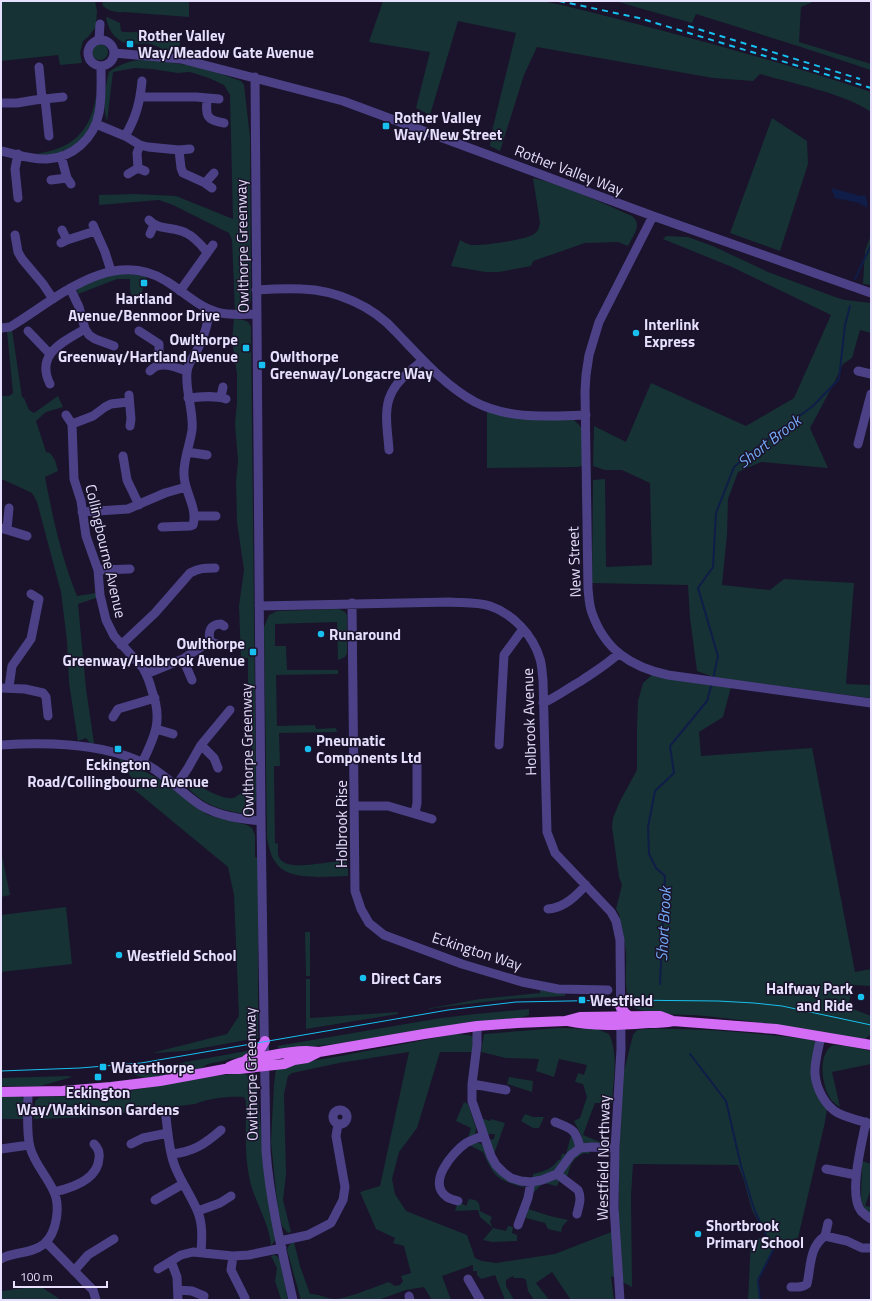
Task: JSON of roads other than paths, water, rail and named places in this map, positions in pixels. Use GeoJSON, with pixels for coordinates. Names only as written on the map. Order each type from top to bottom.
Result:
{"type":"FeatureCollection","features":[{"type":"Feature","properties":{"kind":"main road"},"geometry":{"type":"LineString","coordinates":[[602,1016],[612,1010],[660,1016],[673,1021],[776,1029],[871,1045]]}},
{"type":"Feature","properties":{"kind":"main road"},"geometry":{"type":"LineString","coordinates":[[225,1069],[267,1054],[307,1051],[319,1052],[477,1026],[565,1021],[580,1017],[602,1016],[622,1012],[641,1025],[647,1023],[662,1024],[673,1021]]}},
{"type":"Feature","properties":{"kind":"main road"},"geometry":{"type":"LineString","coordinates":[[565,1021],[581,1024],[622,1012]]}},
{"type":"Feature","properties":{"kind":"main road"},"geometry":{"type":"LineString","coordinates":[[243,1062],[257,1052],[263,1045],[267,1054],[284,1064],[294,1060],[307,1058],[319,1052]]}},
{"type":"Feature","properties":{"kind":"main road"},"geometry":{"type":"LineString","coordinates":[[1,1092],[97,1089],[160,1081],[225,1069],[239,1069],[267,1054]]}},
{"type":"Feature","properties":{"kind":"street"},"geometry":{"type":"LineString","coordinates":[[99,40],[100,24]]}},
{"type":"Feature","properties":{"kind":"street"},"geometry":{"type":"LineString","coordinates":[[99,40],[108,42],[114,53],[112,61],[101,67],[93,64],[87,54],[89,46],[95,41],[99,40]]}},
{"type":"Feature","properties":{"kind":"street","name":"Rother Valley Way"},"geometry":{"type":"LineString","coordinates":[[114,53],[181,58],[343,101],[377,112],[653,216],[871,293]]}},
{"type":"Feature","properties":{"kind":"street"},"geometry":{"type":"LineString","coordinates":[[38,67],[49,136]]}},
{"type":"Feature","properties":{"kind":"street"},"geometry":{"type":"LineString","coordinates":[[1,151],[33,158],[47,159],[61,156],[78,148],[86,140],[96,124],[99,114],[101,67]]}},
{"type":"Feature","properties":{"kind":"street","name":"Owlthorpe Greenway"},"geometry":{"type":"LineString","coordinates":[[255,77],[261,821],[267,1054],[266,1122],[268,1173],[293,1300]]}},
{"type":"Feature","properties":{"kind":"street"},"geometry":{"type":"LineString","coordinates":[[126,136],[136,116],[141,97],[142,82]]}},
{"type":"Feature","properties":{"kind":"street"},"geometry":{"type":"LineString","coordinates":[[1,103],[17,103],[63,97]]}},
{"type":"Feature","properties":{"kind":"street"},"geometry":{"type":"LineString","coordinates":[[141,97],[219,99]]}},
{"type":"Feature","properties":{"kind":"street"},"geometry":{"type":"LineString","coordinates":[[207,98],[207,116],[211,120],[224,123]]}},
{"type":"Feature","properties":{"kind":"street"},"geometry":{"type":"LineString","coordinates":[[96,124],[126,136],[140,145],[179,150],[190,149]]}},
{"type":"Feature","properties":{"kind":"street"},"geometry":{"type":"LineString","coordinates":[[128,174],[141,169],[137,153],[140,145]]}},
{"type":"Feature","properties":{"kind":"street"},"geometry":{"type":"LineString","coordinates":[[179,150],[182,176],[209,185],[214,173]]}},
{"type":"Feature","properties":{"kind":"street"},"geometry":{"type":"LineString","coordinates":[[18,154],[13,189],[18,198]]}},
{"type":"Feature","properties":{"kind":"street"},"geometry":{"type":"LineString","coordinates":[[51,180],[69,181],[61,156]]}},
{"type":"Feature","properties":{"kind":"street","name":"New Street"},"geometry":{"type":"LineString","coordinates":[[653,216],[596,329],[589,355],[586,375],[588,589],[592,613],[602,633],[619,653],[639,667],[668,675],[871,703]]}},
{"type":"Feature","properties":{"kind":"street"},"geometry":{"type":"LineString","coordinates":[[150,234],[151,223],[186,232],[210,249],[180,291]]}},
{"type":"Feature","properties":{"kind":"street"},"geometry":{"type":"LineString","coordinates":[[62,230],[64,241],[94,228],[105,252],[111,271]]}},
{"type":"Feature","properties":{"kind":"street"},"geometry":{"type":"LineString","coordinates":[[15,235],[18,252],[22,259],[43,284],[53,299]]}},
{"type":"Feature","properties":{"kind":"street"},"geometry":{"type":"LineString","coordinates":[[1,328],[10,326],[70,288],[88,279],[111,271],[129,270],[151,274],[166,280],[180,291],[210,310],[228,314],[257,314]]}},
{"type":"Feature","properties":{"kind":"street"},"geometry":{"type":"LineString","coordinates":[[70,288],[79,307],[85,329],[95,339],[114,346]]}},
{"type":"Feature","properties":{"kind":"street"},"geometry":{"type":"LineString","coordinates":[[256,290],[309,289],[333,294],[374,312],[396,331],[423,360],[456,390],[476,402],[494,409],[511,414],[523,415],[586,415]]}},
{"type":"Feature","properties":{"kind":"street"},"geometry":{"type":"LineString","coordinates":[[162,527],[193,525],[194,516],[186,487],[184,469],[192,430],[188,398],[187,371],[189,364],[204,337],[210,310]]}},
{"type":"Feature","properties":{"kind":"street"},"geometry":{"type":"LineString","coordinates":[[50,384],[50,372],[47,360],[50,354],[56,347],[85,329]]}},
{"type":"Feature","properties":{"kind":"street"},"geometry":{"type":"LineString","coordinates":[[28,331],[50,354]]}},
{"type":"Feature","properties":{"kind":"street"},"geometry":{"type":"LineString","coordinates":[[139,331],[159,344],[159,365]]}},
{"type":"Feature","properties":{"kind":"street"},"geometry":{"type":"LineString","coordinates":[[389,450],[387,422],[388,403],[391,394],[404,377],[423,360]]}},
{"type":"Feature","properties":{"kind":"street"},"geometry":{"type":"LineString","coordinates":[[150,371],[154,366],[159,365],[187,371]]}},
{"type":"Feature","properties":{"kind":"street"},"geometry":{"type":"LineString","coordinates":[[858,371],[871,374]]}},
{"type":"Feature","properties":{"kind":"street"},"geometry":{"type":"LineString","coordinates":[[188,398],[204,396],[224,398],[223,387]]}},
{"type":"Feature","properties":{"kind":"street"},"geometry":{"type":"LineString","coordinates":[[858,444],[871,394]]}},
{"type":"Feature","properties":{"kind":"street"},"geometry":{"type":"LineString","coordinates":[[66,415],[72,424],[93,416],[111,404],[128,398],[130,426]]}},
{"type":"Feature","properties":{"kind":"street","name":"Collingbourne Avenue"},"geometry":{"type":"LineString","coordinates":[[72,424],[74,479],[81,501],[86,536],[98,570],[100,595],[106,620],[121,645],[143,668],[155,698],[158,714],[156,730],[142,762]]}},
{"type":"Feature","properties":{"kind":"street"},"geometry":{"type":"LineString","coordinates":[[187,452],[207,455]]}},
{"type":"Feature","properties":{"kind":"street"},"geometry":{"type":"LineString","coordinates":[[123,456],[128,466],[127,480],[139,505]]}},
{"type":"Feature","properties":{"kind":"street"},"geometry":{"type":"LineString","coordinates":[[82,512],[128,509],[156,497],[186,487]]}},
{"type":"Feature","properties":{"kind":"street"},"geometry":{"type":"LineString","coordinates":[[9,508],[4,528],[27,536]]}},
{"type":"Feature","properties":{"kind":"street"},"geometry":{"type":"LineString","coordinates":[[194,516],[216,516]]}},
{"type":"Feature","properties":{"kind":"street"},"geometry":{"type":"LineString","coordinates":[[121,645],[155,613],[196,565],[203,568],[215,568]]}},
{"type":"Feature","properties":{"kind":"street"},"geometry":{"type":"LineString","coordinates":[[98,570],[130,569]]}},
{"type":"Feature","properties":{"kind":"street"},"geometry":{"type":"LineString","coordinates":[[39,597],[31,639],[12,666],[5,688],[39,691],[45,695],[48,716]]}},
{"type":"Feature","properties":{"kind":"street","name":"Holbrook Avenue"},"geometry":{"type":"LineString","coordinates":[[259,606],[450,602],[480,604],[490,606],[501,612],[523,629],[534,644],[540,659],[543,680],[547,832],[555,853],[611,912],[619,931],[622,1012]]}},
{"type":"Feature","properties":{"kind":"street","name":"Holbrook Rise"},"geometry":{"type":"LineString","coordinates":[[352,603],[355,878],[357,900]]}},
{"type":"Feature","properties":{"kind":"street"},"geometry":{"type":"LineString","coordinates":[[210,641],[209,634],[213,625],[216,624],[224,626]]}},
{"type":"Feature","properties":{"kind":"street"},"geometry":{"type":"LineString","coordinates":[[499,745],[504,654],[523,629]]}},
{"type":"Feature","properties":{"kind":"street"},"geometry":{"type":"LineString","coordinates":[[210,641],[218,645],[228,645]]}},
{"type":"Feature","properties":{"kind":"street"},"geometry":{"type":"LineString","coordinates":[[146,674],[183,659],[210,641]]}},
{"type":"Feature","properties":{"kind":"street"},"geometry":{"type":"LineString","coordinates":[[543,703],[593,673],[619,653]]}},
{"type":"Feature","properties":{"kind":"street"},"geometry":{"type":"LineString","coordinates":[[183,659],[192,680]]}},
{"type":"Feature","properties":{"kind":"street"},"geometry":{"type":"LineString","coordinates":[[113,717],[118,709],[155,698]]}},
{"type":"Feature","properties":{"kind":"street"},"geometry":{"type":"LineString","coordinates":[[176,786],[201,745],[230,710]]}},
{"type":"Feature","properties":{"kind":"street"},"geometry":{"type":"LineString","coordinates":[[156,730],[173,734]]}},
{"type":"Feature","properties":{"kind":"street"},"geometry":{"type":"LineString","coordinates":[[1,745],[65,745],[110,751],[142,762],[160,773],[202,806],[234,818],[261,821]]}},
{"type":"Feature","properties":{"kind":"street"},"geometry":{"type":"LineString","coordinates":[[201,745],[214,758],[218,768]]}},
{"type":"Feature","properties":{"kind":"street"},"geometry":{"type":"LineString","coordinates":[[415,813],[417,803],[417,759]]}},
{"type":"Feature","properties":{"kind":"street"},"geometry":{"type":"LineString","coordinates":[[355,806],[388,806],[432,819]]}},
{"type":"Feature","properties":{"kind":"street"},"geometry":{"type":"LineString","coordinates":[[548,909],[556,908],[567,902],[576,896],[586,885]]}},
{"type":"Feature","properties":{"kind":"street","name":"Eckington Way"},"geometry":{"type":"LineString","coordinates":[[357,900],[369,923],[376,930],[384,935],[450,960],[490,973],[558,989],[608,990]]}},
{"type":"Feature","properties":{"kind":"street","name":"Westfield Northway"},"geometry":{"type":"LineString","coordinates":[[620,1300],[614,1207],[615,1148],[622,1012]]}},
{"type":"Feature","properties":{"kind":"street"},"geometry":{"type":"LineString","coordinates":[[477,1026],[477,1045],[472,1084],[472,1101],[491,1156],[496,1165],[503,1172],[511,1178],[531,1182],[542,1180],[557,1174],[571,1155],[580,1148],[592,1146],[615,1148]]}},
{"type":"Feature","properties":{"kind":"street"},"geometry":{"type":"LineString","coordinates":[[821,1036],[815,1073],[819,1090],[825,1101],[833,1110],[839,1114],[868,1123],[856,1175],[857,1201],[860,1211],[871,1219]]}},
{"type":"Feature","properties":{"kind":"street"},"geometry":{"type":"LineString","coordinates":[[472,1084],[506,1090]]}},
{"type":"Feature","properties":{"kind":"street"},"geometry":{"type":"LineString","coordinates":[[1,1259],[7,1256],[27,1253],[46,1242],[54,1229],[56,1221],[56,1203],[54,1192],[33,1157],[29,1145],[28,1092]]}},
{"type":"Feature","properties":{"kind":"street"},"geometry":{"type":"LineString","coordinates":[[166,1118],[176,1169],[198,1210],[201,1222],[201,1252]]}},
{"type":"Feature","properties":{"kind":"street"},"geometry":{"type":"LineString","coordinates":[[555,1122],[573,1131],[578,1136],[580,1148]]}},
{"type":"Feature","properties":{"kind":"street"},"geometry":{"type":"LineString","coordinates":[[158,1269],[182,1255],[193,1252],[233,1256],[249,1255],[308,1235],[330,1222],[344,1200],[345,1187],[336,1136],[338,1124]]}},
{"type":"Feature","properties":{"kind":"street"},"geometry":{"type":"LineString","coordinates":[[172,1154],[194,1150],[214,1140],[222,1130]]}},
{"type":"Feature","properties":{"kind":"street"},"geometry":{"type":"LineString","coordinates":[[131,1144],[141,1135],[168,1133]]}},
{"type":"Feature","properties":{"kind":"street"},"geometry":{"type":"LineString","coordinates":[[458,1201],[442,1193],[439,1186],[440,1175],[446,1165],[463,1145],[483,1136]]}},
{"type":"Feature","properties":{"kind":"street"},"geometry":{"type":"LineString","coordinates":[[54,1192],[74,1186],[92,1175],[97,1169],[99,1161],[98,1148],[94,1144]]}},
{"type":"Feature","properties":{"kind":"street"},"geometry":{"type":"LineString","coordinates":[[1,1149],[29,1145]]}},
{"type":"Feature","properties":{"kind":"street"},"geometry":{"type":"LineString","coordinates":[[826,1168],[856,1175]]}},
{"type":"Feature","properties":{"kind":"street"},"geometry":{"type":"LineString","coordinates":[[557,1174],[564,1181],[578,1190],[580,1194],[580,1202],[577,1214]]}},
{"type":"Feature","properties":{"kind":"street"},"geometry":{"type":"LineString","coordinates":[[518,1225],[528,1198],[531,1182]]}},
{"type":"Feature","properties":{"kind":"street"},"geometry":{"type":"LineString","coordinates":[[154,1200],[167,1197],[183,1184]]}},
{"type":"Feature","properties":{"kind":"street"},"geometry":{"type":"LineString","coordinates":[[198,1210],[222,1205],[231,1196]]}},
{"type":"Feature","properties":{"kind":"street"},"geometry":{"type":"LineString","coordinates":[[825,1236],[828,1223]]}},
{"type":"Feature","properties":{"kind":"street"},"geometry":{"type":"LineString","coordinates":[[791,1287],[800,1287],[807,1284],[813,1250],[818,1240],[825,1236],[847,1241],[862,1248],[871,1250]]}},
{"type":"Feature","properties":{"kind":"street"},"geometry":{"type":"LineString","coordinates":[[74,1271],[88,1255],[114,1239]]}},
{"type":"Feature","properties":{"kind":"street"},"geometry":{"type":"LineString","coordinates":[[46,1242],[93,1290],[96,1300]]}},
{"type":"Feature","properties":{"kind":"street"},"geometry":{"type":"LineString","coordinates":[[233,1256],[231,1270],[233,1277],[245,1298]]}},
{"type":"Feature","properties":{"kind":"street"},"geometry":{"type":"LineString","coordinates":[[171,1261],[177,1278],[178,1300]]}},
{"type":"Feature","properties":{"kind":"street"},"geometry":{"type":"LineString","coordinates":[[468,1279],[480,1300]]}},
{"type":"Feature","properties":{"kind":"street"},"geometry":{"type":"LineString","coordinates":[[178,1290],[192,1291],[204,1296]]}},
{"type":"Feature","properties":{"kind":"water"},"geometry":{"type":"Polygon","coordinates":[[[831,188],[861,196],[865,195],[867,208],[859,203],[835,198],[831,188]]]}},
{"type":"Feature","properties":{"kind":"waterway","name":"Short Brook"},"geometry":{"type":"LineString","coordinates":[[855,279],[871,245]]}},
{"type":"Feature","properties":{"kind":"waterway","name":"Short Brook"},"geometry":{"type":"LineString","coordinates":[[713,679],[718,656],[698,588],[713,567],[716,513],[734,467],[769,438],[813,406],[839,379],[845,325],[850,306]]}},
{"type":"Feature","properties":{"kind":"waterway","name":"Short Brook"},"geometry":{"type":"LineString","coordinates":[[660,984],[665,876],[656,868],[649,854],[648,827],[655,791],[674,773],[670,746],[707,701],[712,683]]}},
{"type":"Feature","properties":{"kind":"waterway","name":"Short Brook"},"geometry":{"type":"LineString","coordinates":[[690,1054],[726,1101],[741,1166],[754,1209],[773,1250],[758,1280],[760,1300]]}},
{"type":"Feature","properties":{"kind":"tram line"},"geometry":{"type":"LineString","coordinates":[[1,1071],[80,1068],[141,1063],[448,1010],[516,1002],[620,1000],[754,1003],[782,1006],[871,1025]]}},
{"type":"Feature","properties":{"kind":"railway"},"geometry":{"type":"LineString","coordinates":[[559,1],[639,18],[871,88]]}},
{"type":"Feature","properties":{"kind":"railway"},"geometry":{"type":"LineString","coordinates":[[688,26],[860,79]]}},
{"type":"Feature","properties":{"kind":"place","name":"Rother Valley Way/Meadow Gate Avenue"},"geometry":{"type":"Point","coordinates":[130,44]}},
{"type":"Feature","properties":{"kind":"place","name":"Rother Valley Way/New Street"},"geometry":{"type":"Point","coordinates":[386,126]}},
{"type":"Feature","properties":{"kind":"place","name":"Hartland Avenue/Benmoor Drive"},"geometry":{"type":"Point","coordinates":[144,283]}},
{"type":"Feature","properties":{"kind":"place","name":"Interlink Express"},"geometry":{"type":"Point","coordinates":[636,333]}},
{"type":"Feature","properties":{"kind":"place","name":"Owlthorpe Greenway/Hartland Avenue"},"geometry":{"type":"Point","coordinates":[246,348]}},
{"type":"Feature","properties":{"kind":"place","name":"Owlthorpe Greenway/Longacre Way"},"geometry":{"type":"Point","coordinates":[262,365]}},
{"type":"Feature","properties":{"kind":"place","name":"Runaround"},"geometry":{"type":"Point","coordinates":[321,634]}},
{"type":"Feature","properties":{"kind":"place","name":"Owlthorpe Greenway/Holbrook Avenue"},"geometry":{"type":"Point","coordinates":[253,652]}},
{"type":"Feature","properties":{"kind":"place","name":"Eckington Road/Collingbourne Avenue"},"geometry":{"type":"Point","coordinates":[118,749]}},
{"type":"Feature","properties":{"kind":"place","name":"Pneumatic Components Ltd"},"geometry":{"type":"Point","coordinates":[308,749]}},
{"type":"Feature","properties":{"kind":"place","name":"Westfield School"},"geometry":{"type":"Point","coordinates":[119,955]}},
{"type":"Feature","properties":{"kind":"place","name":"Direct Cars"},"geometry":{"type":"Point","coordinates":[363,978]}},
{"type":"Feature","properties":{"kind":"place","name":"Halfway Park and Ride"},"geometry":{"type":"Point","coordinates":[861,997]}},
{"type":"Feature","properties":{"kind":"place","name":"Westfield"},"geometry":{"type":"Point","coordinates":[582,1000]}},
{"type":"Feature","properties":{"kind":"place","name":"Waterthorpe"},"geometry":{"type":"Point","coordinates":[103,1067]}},
{"type":"Feature","properties":{"kind":"place","name":"Eckington Way/Watkinson Gardens"},"geometry":{"type":"Point","coordinates":[98,1077]}},
{"type":"Feature","properties":{"kind":"place","name":"Shortbrook Primary School"},"geometry":{"type":"Point","coordinates":[698,1234]}}]}
